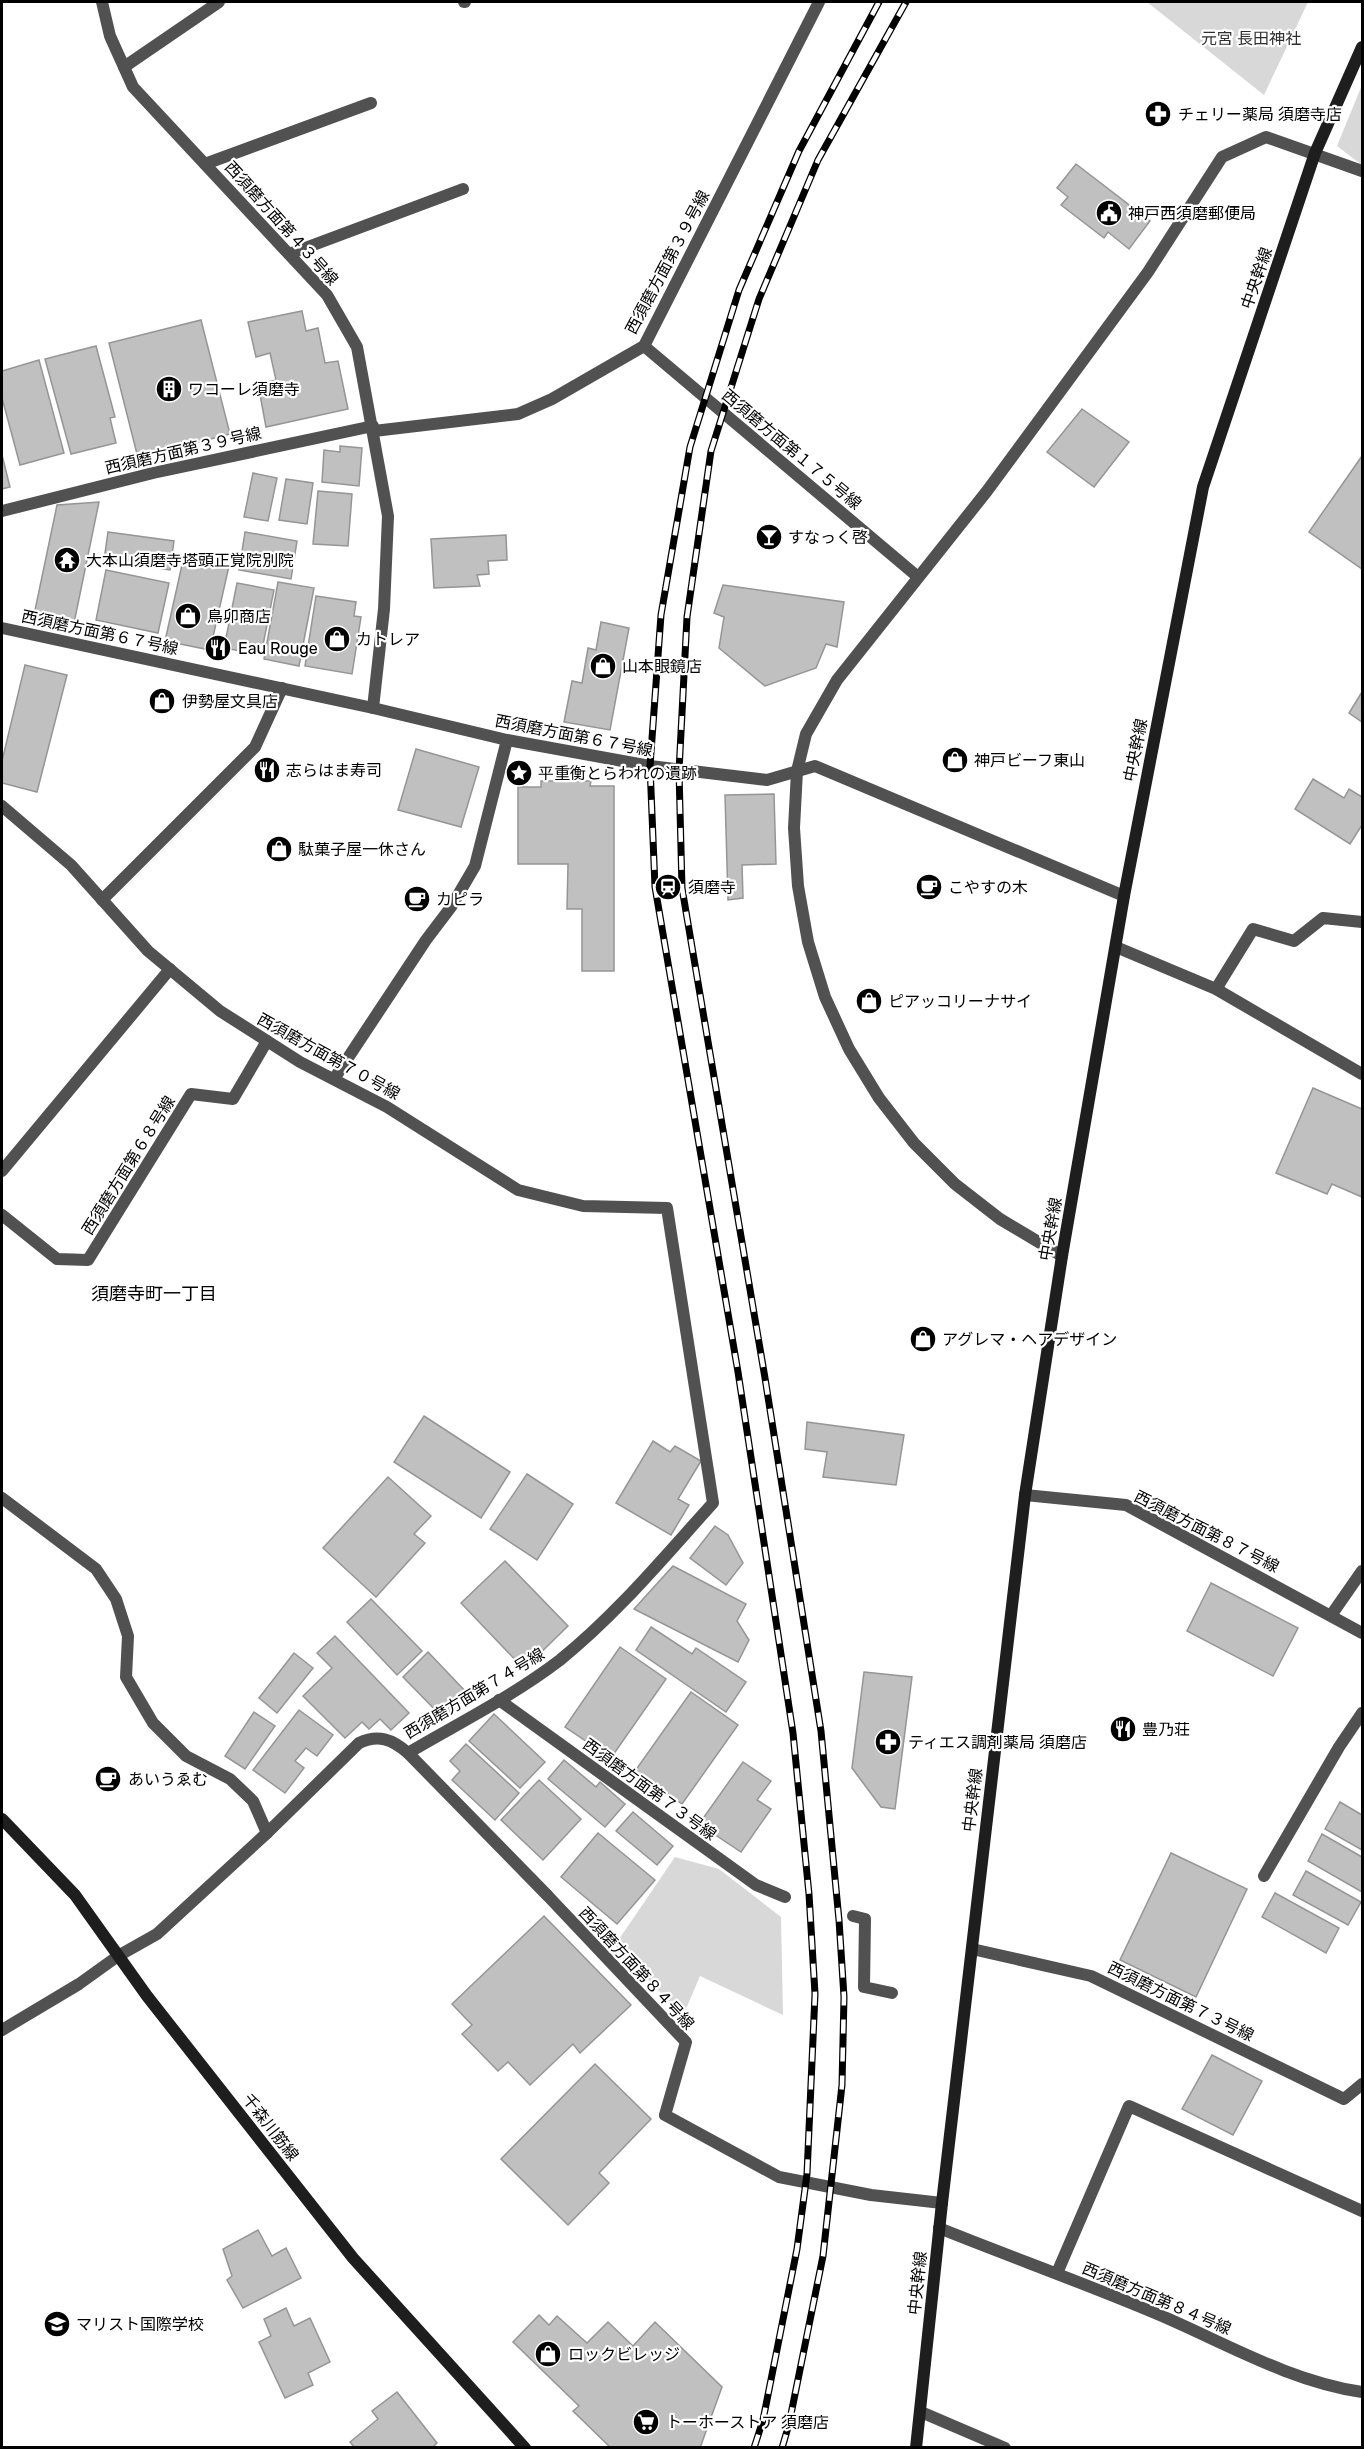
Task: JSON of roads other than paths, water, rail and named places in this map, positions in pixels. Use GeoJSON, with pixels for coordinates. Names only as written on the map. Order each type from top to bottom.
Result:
{"type":"FeatureCollection","features":[{"type":"Feature","properties":{"kind":"street","name":"西須磨方面第４３号線"},"geometry":{"type":"LineString","coordinates":[[102,2],[110,36],[133,87],[327,295],[357,347],[374,428],[388,516],[384,609],[373,708]]}},
{"type":"Feature","properties":{"kind":"street"},"geometry":{"type":"LineString","coordinates":[[124,67],[219,2]]}},
{"type":"Feature","properties":{"kind":"street","name":"西須磨方面第３９号線"},"geometry":{"type":"LineString","coordinates":[[2,511],[153,473],[374,428],[518,414],[552,399],[644,346],[819,2]]}},
{"type":"Feature","properties":{"kind":"street","name":"中央幹線"},"geometry":{"type":"LineString","coordinates":[[916,2448],[939,2228],[1025,1495],[1062,1256],[1124,896],[1203,487],[1315,153],[1362,47]]}},
{"type":"Feature","properties":{"kind":"street"},"geometry":{"type":"LineString","coordinates":[[205,164],[371,103]]}},
{"type":"Feature","properties":{"kind":"street"},"geometry":{"type":"LineString","coordinates":[[1062,1256],[1000,1220],[955,1184],[914,1143],[879,1098],[849,1049],[825,997],[808,942],[800,897],[794,828],[797,771],[806,734],[837,680],[987,491],[1148,272],[1222,158],[1266,137],[1362,171]]}},
{"type":"Feature","properties":{"kind":"street"},"geometry":{"type":"LineString","coordinates":[[289,254],[463,189]]}},
{"type":"Feature","properties":{"kind":"street","name":"西須磨方面第１７５号線"},"geometry":{"type":"LineString","coordinates":[[644,346],[918,577]]}},
{"type":"Feature","properties":{"kind":"street","name":"西須磨方面第６７号線"},"geometry":{"type":"LineString","coordinates":[[2,628],[373,708],[507,740],[669,769],[767,780],[814,766],[1124,896]]}},
{"type":"Feature","properties":{"kind":"street"},"geometry":{"type":"LineString","coordinates":[[102,900],[255,747],[282,688]]}},
{"type":"Feature","properties":{"kind":"street"},"geometry":{"type":"LineString","coordinates":[[334,1079],[426,940],[451,907],[476,866],[507,740]]}},
{"type":"Feature","properties":{"kind":"street","name":"西須磨方面第７０号線"},"geometry":{"type":"LineString","coordinates":[[2,806],[71,865],[148,951],[220,1011],[300,1062],[387,1107],[518,1190],[583,1206],[667,1208]]}},
{"type":"Feature","properties":{"kind":"street"},"geometry":{"type":"LineString","coordinates":[[1216,989],[1253,929],[1294,941],[1323,918],[1362,922]]}},
{"type":"Feature","properties":{"kind":"street"},"geometry":{"type":"LineString","coordinates":[[1116,947],[1216,989],[1362,1074]]}},
{"type":"Feature","properties":{"kind":"street"},"geometry":{"type":"LineString","coordinates":[[2,1171],[170,969]]}},
{"type":"Feature","properties":{"kind":"street","name":"西須磨方面第６８号線"},"geometry":{"type":"LineString","coordinates":[[2,1215],[57,1259],[88,1260],[192,1094],[233,1099],[267,1041]]}},
{"type":"Feature","properties":{"kind":"street","name":"西須磨方面第７４号線"},"geometry":{"type":"LineString","coordinates":[[2,2030],[79,1984],[118,1956],[157,1934],[267,1833],[359,1743],[370,1738],[382,1738],[397,1743],[408,1753],[499,1700],[559,1660],[614,1613],[713,1503],[667,1208]]}},
{"type":"Feature","properties":{"kind":"street","name":"西須磨方面第８７号線"},"geometry":{"type":"LineString","coordinates":[[1025,1495],[1125,1505],[1332,1614],[1362,1633]]}},
{"type":"Feature","properties":{"kind":"street"},"geometry":{"type":"LineString","coordinates":[[2,1498],[96,1569],[116,1599],[128,1636],[126,1677],[153,1723],[186,1756],[230,1779],[253,1801],[267,1833]]}},
{"type":"Feature","properties":{"kind":"street"},"geometry":{"type":"LineString","coordinates":[[1332,1614],[1362,1571]]}},
{"type":"Feature","properties":{"kind":"street","name":"西須磨方面第７３号線"},"geometry":{"type":"LineString","coordinates":[[499,1700],[756,1886],[785,1897]]}},
{"type":"Feature","properties":{"kind":"street"},"geometry":{"type":"LineString","coordinates":[[1264,1876],[1328,1766],[1362,1713]]}},
{"type":"Feature","properties":{"kind":"street","name":"西須磨方面第８４号線"},"geometry":{"type":"LineString","coordinates":[[408,1753],[686,2042],[665,2115],[779,2177],[871,2195],[942,2203]]}},
{"type":"Feature","properties":{"kind":"street","name":"千森川筋線"},"geometry":{"type":"LineString","coordinates":[[2,1819],[75,1894],[118,1956],[353,2258],[525,2448]]}},
{"type":"Feature","properties":{"kind":"street"},"geometry":{"type":"LineString","coordinates":[[853,1916],[865,1919],[864,1987],[892,1993]]}},
{"type":"Feature","properties":{"kind":"street","name":"西須磨方面第７３号線"},"geometry":{"type":"LineString","coordinates":[[972,1949],[1091,1976],[1344,2099],[1362,2084]]}},
{"type":"Feature","properties":{"kind":"street"},"geometry":{"type":"LineString","coordinates":[[1057,2273],[1128,2106],[1362,2211]]}},
{"type":"Feature","properties":{"kind":"street","name":"西須磨方面第８４号線"},"geometry":{"type":"LineString","coordinates":[[939,2228],[1157,2314],[1271,2367],[1336,2388],[1362,2392]]}},
{"type":"Feature","properties":{"kind":"street"},"geometry":{"type":"LineString","coordinates":[[921,2412],[1005,2448]]}},
{"type":"Feature","properties":{"kind":"railway"},"geometry":{"type":"LineString","coordinates":[[754,2448],[763,2420],[797,2249],[807,2174],[815,1994],[809,1894],[793,1733],[738,1372],[655,887],[650,766],[661,615],[690,447],[739,290],[799,151],[879,2]]}},
{"type":"Feature","properties":{"kind":"railway"},"geometry":{"type":"LineString","coordinates":[[782,2448],[789,2424],[823,2256],[842,2085],[844,1997],[821,1731],[765,1378],[682,888],[679,771],[687,617],[711,451],[759,299],[818,160],[906,2]]}},
{"type":"Feature","properties":{"kind":"place","name":"チェリー薬局 須磨寺店"},"geometry":{"type":"Point","coordinates":[1158,114]}},
{"type":"Feature","properties":{"kind":"place","name":"神戸西須磨郵便局"},"geometry":{"type":"Point","coordinates":[1109,213]}},
{"type":"Feature","properties":{"kind":"place","name":"ワコーレ須磨寺"},"geometry":{"type":"Point","coordinates":[169,389]}},
{"type":"Feature","properties":{"kind":"place","name":"すなっく啓"},"geometry":{"type":"Point","coordinates":[769,537]}},
{"type":"Feature","properties":{"kind":"place","name":"大本山須磨寺塔頭正覚院別院"},"geometry":{"type":"Point","coordinates":[67,560]}},
{"type":"Feature","properties":{"kind":"place","name":"鳥卯商店"},"geometry":{"type":"Point","coordinates":[188,616]}},
{"type":"Feature","properties":{"kind":"place","name":"カトレア"},"geometry":{"type":"Point","coordinates":[337,639]}},
{"type":"Feature","properties":{"kind":"place","name":"Eau Rouge"},"geometry":{"type":"Point","coordinates":[218,648]}},
{"type":"Feature","properties":{"kind":"place","name":"山本眼鏡店"},"geometry":{"type":"Point","coordinates":[603,666]}},
{"type":"Feature","properties":{"kind":"place","name":"伊勢屋文具店"},"geometry":{"type":"Point","coordinates":[162,701]}},
{"type":"Feature","properties":{"kind":"place","name":"神戸ビーフ東山"},"geometry":{"type":"Point","coordinates":[955,760]}},
{"type":"Feature","properties":{"kind":"place","name":"志らはま寿司"},"geometry":{"type":"Point","coordinates":[267,770]}},
{"type":"Feature","properties":{"kind":"place","name":"平重衡とらわれの遺跡"},"geometry":{"type":"Point","coordinates":[519,773]}},
{"type":"Feature","properties":{"kind":"place","name":"駄菓子屋一休さん"},"geometry":{"type":"Point","coordinates":[279,849]}},
{"type":"Feature","properties":{"kind":"place","name":"須磨寺"},"geometry":{"type":"Point","coordinates":[668,887]}},
{"type":"Feature","properties":{"kind":"place","name":"こやすの木"},"geometry":{"type":"Point","coordinates":[929,887]}},
{"type":"Feature","properties":{"kind":"place","name":"カピラ"},"geometry":{"type":"Point","coordinates":[417,899]}},
{"type":"Feature","properties":{"kind":"place","name":"ピアッコリーナサイ"},"geometry":{"type":"Point","coordinates":[869,1001]}},
{"type":"Feature","properties":{"kind":"place","name":"アグレマ・ヘアデザイン"},"geometry":{"type":"Point","coordinates":[923,1339]}},
{"type":"Feature","properties":{"kind":"place","name":"豊乃荘"},"geometry":{"type":"Point","coordinates":[1123,1729]}},
{"type":"Feature","properties":{"kind":"place","name":"ティエス調剤薬局 須磨店"},"geometry":{"type":"Point","coordinates":[888,1742]}},
{"type":"Feature","properties":{"kind":"place","name":"あいうゑむ"},"geometry":{"type":"Point","coordinates":[108,1779]}},
{"type":"Feature","properties":{"kind":"place","name":"マリスト国際学校"},"geometry":{"type":"Point","coordinates":[57,2324]}},
{"type":"Feature","properties":{"kind":"place","name":"ロックビレッジ"},"geometry":{"type":"Point","coordinates":[548,2354]}},
{"type":"Feature","properties":{"kind":"place","name":"トーホーストア 須磨店"},"geometry":{"type":"Point","coordinates":[646,2422]}},
{"type":"Feature","properties":{"kind":"district","name":"須磨寺町一丁目"},"geometry":{"type":"Point","coordinates":[154,1294]}},
{"type":"Feature","properties":{"kind":"park label","name":"元宮 長田神社"},"geometry":{"type":"Point","coordinates":[1251,38]}}]}
